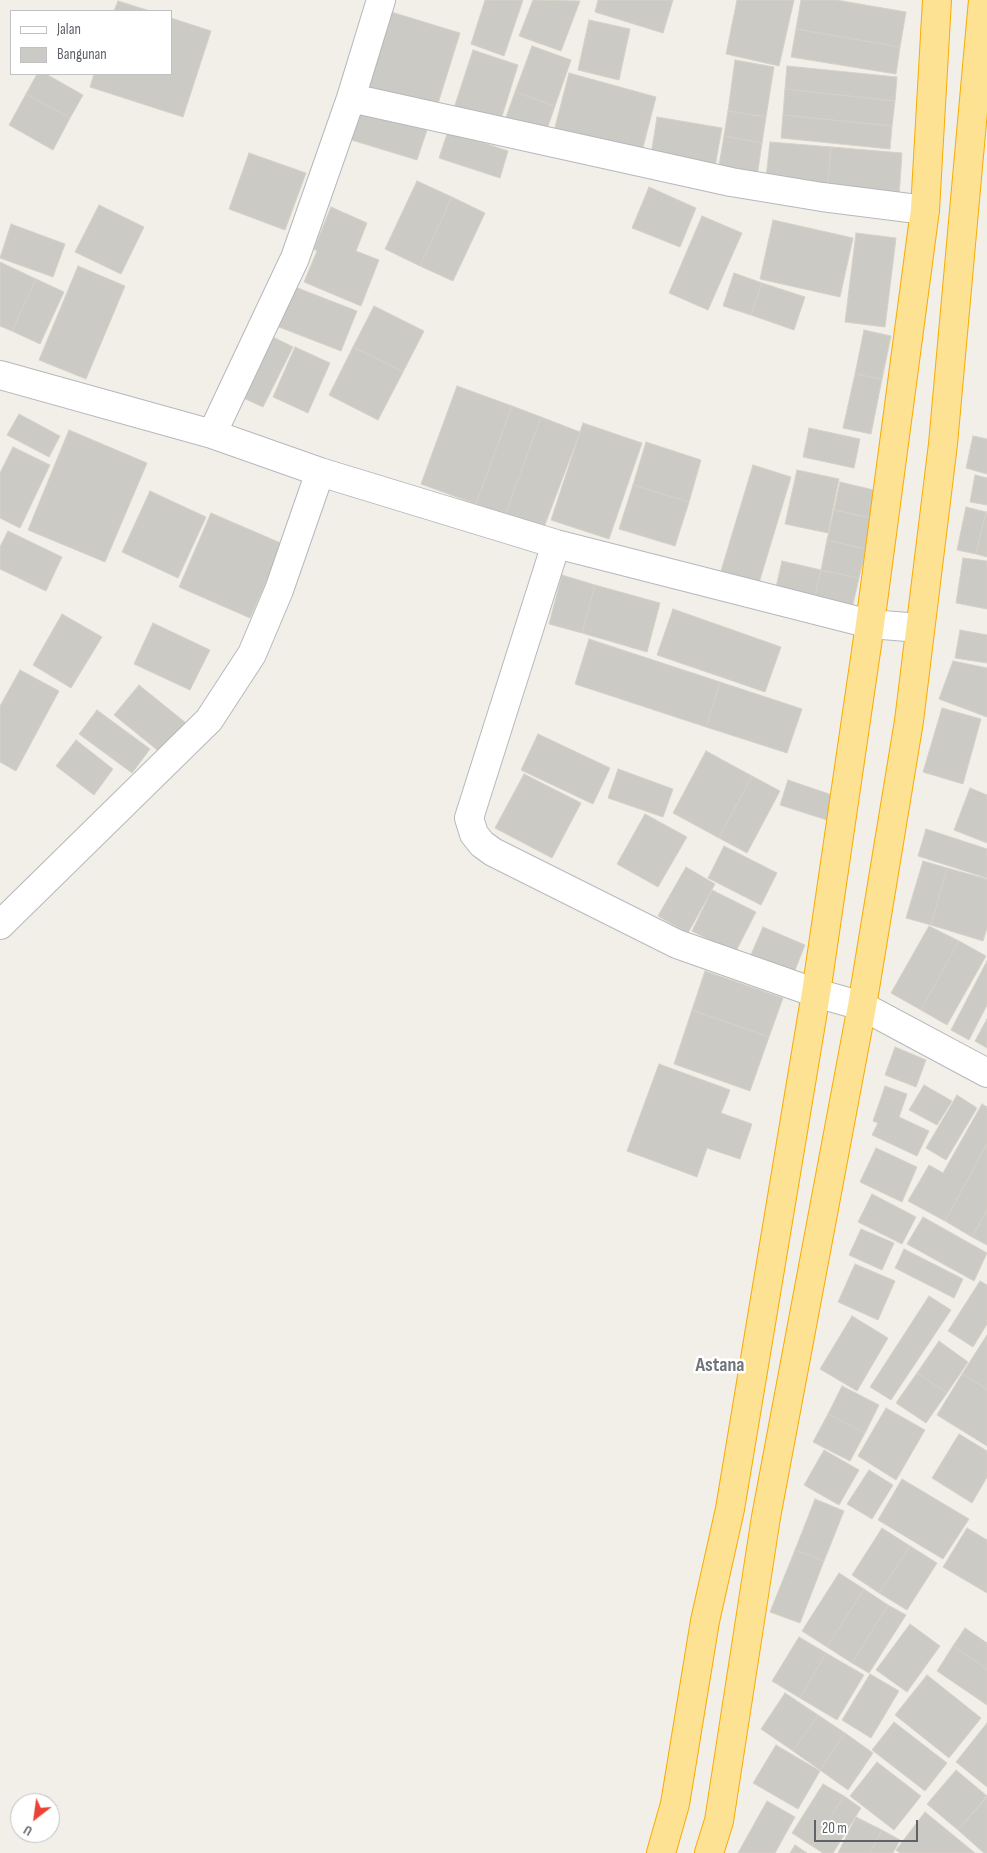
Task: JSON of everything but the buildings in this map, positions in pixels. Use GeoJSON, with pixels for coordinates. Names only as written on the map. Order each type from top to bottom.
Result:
{"type":"FeatureCollection","features":[{"type":"Feature","properties":{"kind":"highway"},"geometry":{"type":"LineString","coordinates":[[661,1853],[675,1804],[704,1621],[730,1509],[816,993],[870,624],[925,210],[937,0]]}},
{"type":"Feature","properties":{"kind":"highway"},"geometry":{"type":"LineString","coordinates":[[709,1853],[719,1821],[766,1517],[862,1006],[909,721],[944,444],[984,0]]}},
{"type":"Feature","properties":{"kind":"highway"},"geometry":{"type":"LineString","coordinates":[[730,1509],[766,1517]]}},
{"type":"Feature","properties":{"kind":"street"},"geometry":{"type":"LineString","coordinates":[[212,434],[295,258],[351,98],[381,0]]}},
{"type":"Feature","properties":{"kind":"street"},"geometry":{"type":"LineString","coordinates":[[351,98],[731,182],[822,197],[925,210]]}},
{"type":"Feature","properties":{"kind":"street"},"geometry":{"type":"LineString","coordinates":[[0,374],[212,434],[320,472],[556,544],[870,624],[920,628]]}},
{"type":"Feature","properties":{"kind":"street"},"geometry":{"type":"LineString","coordinates":[[0,925],[209,720],[252,654],[279,590],[320,472]]}},
{"type":"Feature","properties":{"kind":"street"},"geometry":{"type":"LineString","coordinates":[[556,544],[469,818],[474,834],[482,844],[494,852],[676,944],[816,993],[862,1006],[987,1073]]}},
{"type":"Feature","properties":{"kind":"district","name":"Astana"},"geometry":{"type":"Point","coordinates":[720,1366]}}]}
